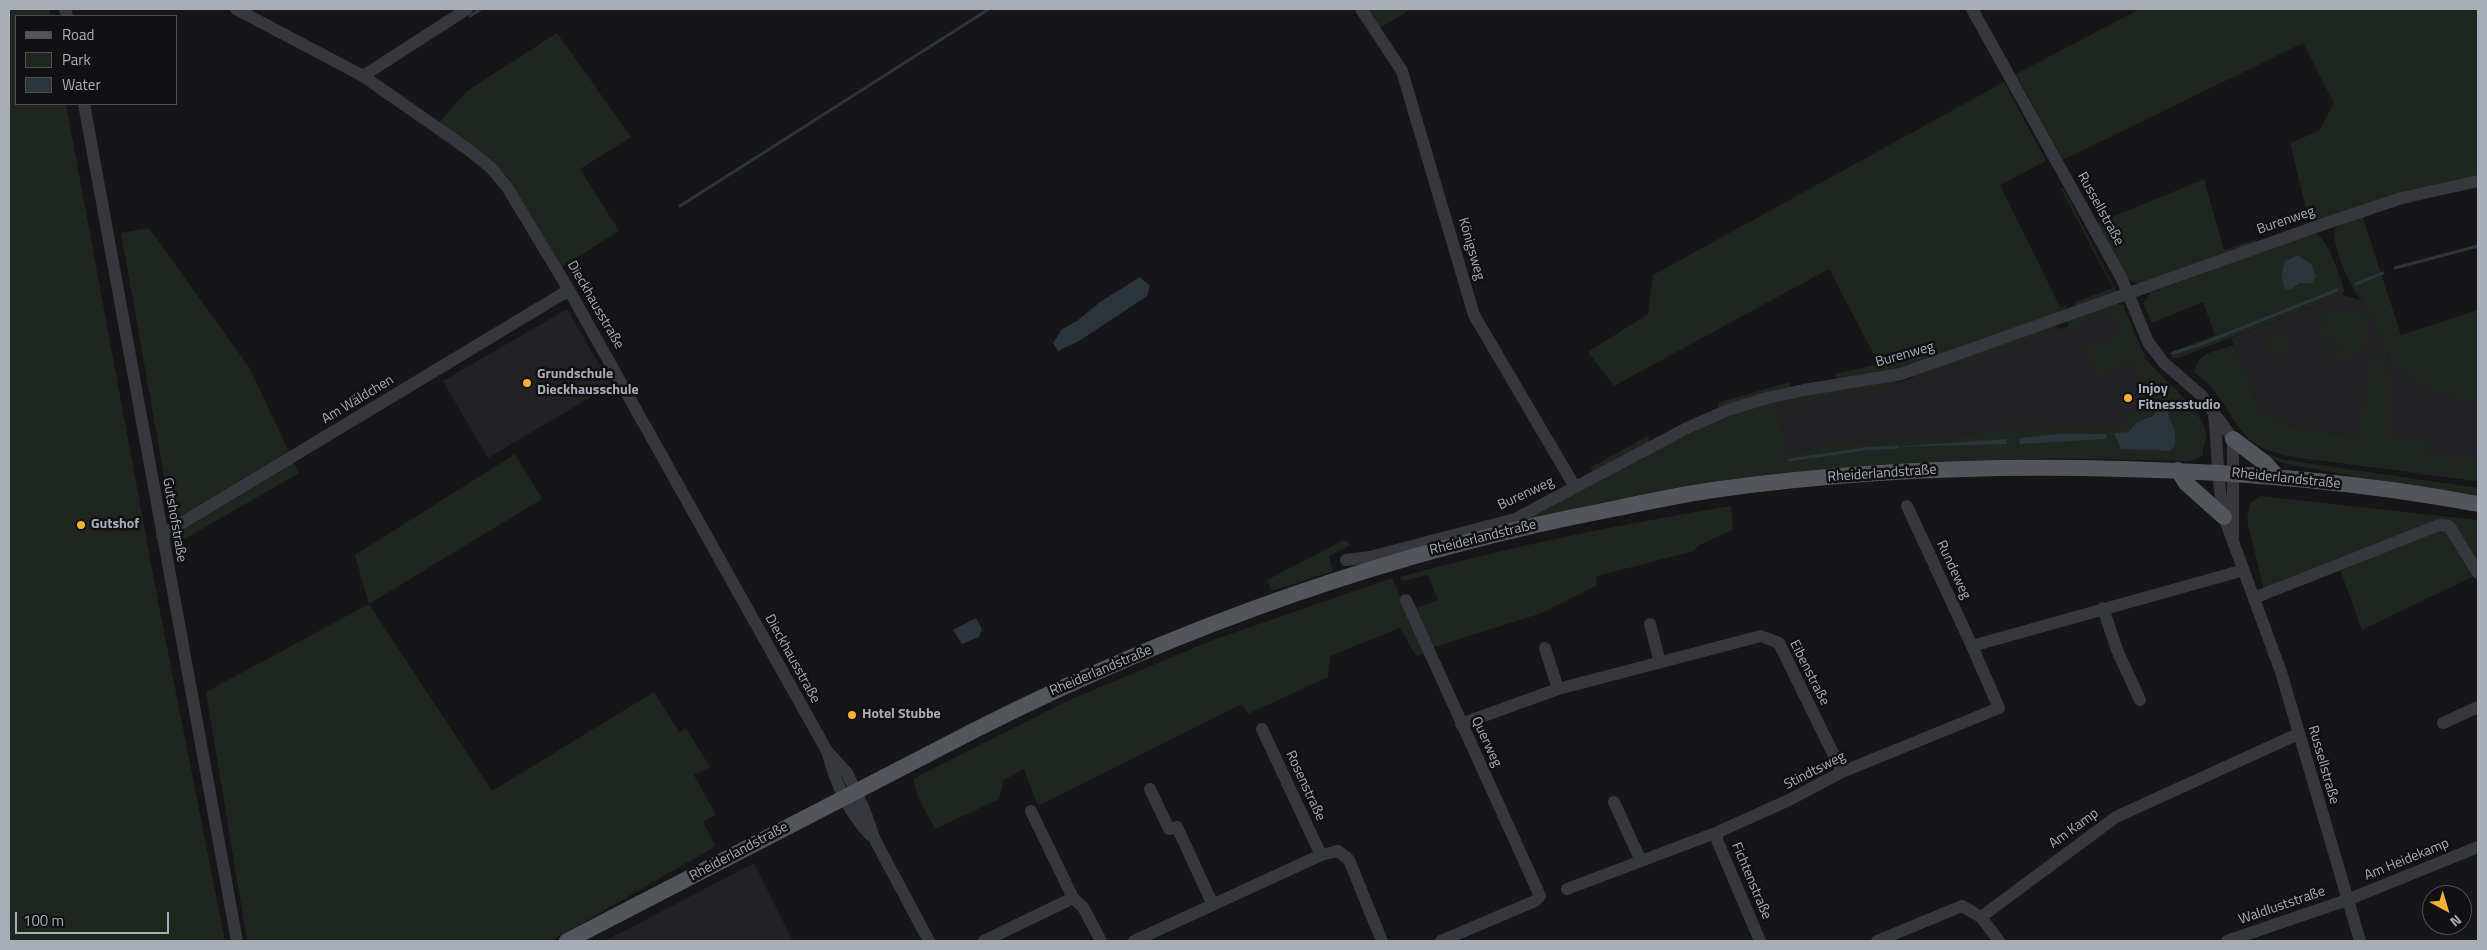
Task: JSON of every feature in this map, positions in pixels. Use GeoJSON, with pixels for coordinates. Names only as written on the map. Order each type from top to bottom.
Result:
{"type":"FeatureCollection","features":[{"type":"Feature","properties":{"kind":"main road"},"geometry":{"type":"LineString","coordinates":[[2233,439],[2266,464],[2277,477]]}},
{"type":"Feature","properties":{"kind":"main road","name":"Rheiderlandstraße"},"geometry":{"type":"LineString","coordinates":[[567,941],[1044,695],[1186,634],[1306,590],[1461,543],[1561,519],[1710,490],[1894,472],[2018,467],[2178,470],[2277,477],[2407,492],[2478,504]]}},
{"type":"Feature","properties":{"kind":"main road"},"geometry":{"type":"LineString","coordinates":[[2178,470],[2186,483],[2224,517]]}},
{"type":"Feature","properties":{"kind":"street","name":"Dieckhausstraße"},"geometry":{"type":"LineString","coordinates":[[236,9],[363,76],[490,167],[507,187],[569,290],[827,751],[847,772],[849,794],[929,941]]}},
{"type":"Feature","properties":{"kind":"street"},"geometry":{"type":"LineString","coordinates":[[363,76],[467,9]]}},
{"type":"Feature","properties":{"kind":"street","name":"Königsweg"},"geometry":{"type":"LineString","coordinates":[[1361,9],[1402,71],[1474,315],[1575,487]]}},
{"type":"Feature","properties":{"kind":"street","name":"Russellstraße"},"geometry":{"type":"LineString","coordinates":[[1972,9],[2127,293],[2148,342],[2156,354],[2201,394],[2233,439],[2226,473],[2224,517],[2233,537],[2281,672],[2360,941]]}},
{"type":"Feature","properties":{"kind":"street","name":"Gutshofstraße"},"geometry":{"type":"LineString","coordinates":[[84,105],[237,941]]}},
{"type":"Feature","properties":{"kind":"street","name":"Burenweg"},"geometry":{"type":"LineString","coordinates":[[1346,560],[1370,557],[1516,519],[1687,428],[1728,410],[1804,390],[1901,374],[2127,293],[2402,198],[2478,182]]}},
{"type":"Feature","properties":{"kind":"street","name":"Am Wäldchen"},"geometry":{"type":"LineString","coordinates":[[162,534],[569,290]]}},
{"type":"Feature","properties":{"kind":"street","name":"Russellstraße"},"geometry":{"type":"LineString","coordinates":[[2213,412],[2226,473],[2233,537]]}},
{"type":"Feature","properties":{"kind":"street","name":"Rundeweg"},"geometry":{"type":"LineString","coordinates":[[1907,506],[1999,704]]}},
{"type":"Feature","properties":{"kind":"street"},"geometry":{"type":"LineString","coordinates":[[2254,598],[2439,525],[2449,526],[2478,573]]}},
{"type":"Feature","properties":{"kind":"street"},"geometry":{"type":"LineString","coordinates":[[1972,646],[2244,570]]}},
{"type":"Feature","properties":{"kind":"street","name":"Querweg"},"geometry":{"type":"LineString","coordinates":[[1406,600],[1540,896],[1535,901],[1441,941]]}},
{"type":"Feature","properties":{"kind":"street"},"geometry":{"type":"LineString","coordinates":[[2103,608],[2117,650],[2140,700]]}},
{"type":"Feature","properties":{"kind":"street"},"geometry":{"type":"LineString","coordinates":[[1650,624],[1660,662]]}},
{"type":"Feature","properties":{"kind":"street","name":"Eibenstraße"},"geometry":{"type":"LineString","coordinates":[[1461,724],[1558,689],[1761,636],[1778,643],[1842,772]]}},
{"type":"Feature","properties":{"kind":"street"},"geometry":{"type":"LineString","coordinates":[[1545,648],[1558,689]]}},
{"type":"Feature","properties":{"kind":"street","name":"Stindtsweg"},"geometry":{"type":"LineString","coordinates":[[1567,889],[1718,832],[1790,800],[1842,772],[1999,708],[1999,704]]}},
{"type":"Feature","properties":{"kind":"street"},"geometry":{"type":"LineString","coordinates":[[2443,723],[2478,707]]}},
{"type":"Feature","properties":{"kind":"street","name":"Rosenstraße"},"geometry":{"type":"LineString","coordinates":[[1262,729],[1321,855]]}},
{"type":"Feature","properties":{"kind":"street","name":"Am Kamp"},"geometry":{"type":"LineString","coordinates":[[1981,917],[2116,817],[2298,734]]}},
{"type":"Feature","properties":{"kind":"street"},"geometry":{"type":"LineString","coordinates":[[1150,789],[1169,829],[1177,827],[1213,905]]}},
{"type":"Feature","properties":{"kind":"street"},"geometry":{"type":"LineString","coordinates":[[1614,802],[1641,861]]}},
{"type":"Feature","properties":{"kind":"street"},"geometry":{"type":"LineString","coordinates":[[1031,811],[1073,898],[1083,907],[1101,941]]}},
{"type":"Feature","properties":{"kind":"street","name":"Fichtenstraße"},"geometry":{"type":"LineString","coordinates":[[1718,832],[1718,840],[1760,941]]}},
{"type":"Feature","properties":{"kind":"street","name":"Am Heidekamp"},"geometry":{"type":"LineString","coordinates":[[2347,900],[2478,847]]}},
{"type":"Feature","properties":{"kind":"street"},"geometry":{"type":"LineString","coordinates":[[1134,941],[1321,855],[1338,851],[1350,860],[1382,941]]}},
{"type":"Feature","properties":{"kind":"street"},"geometry":{"type":"LineString","coordinates":[[984,941],[1073,898]]}},
{"type":"Feature","properties":{"kind":"street","name":"Waldluststraße"},"geometry":{"type":"LineString","coordinates":[[2227,941],[2347,900]]}},
{"type":"Feature","properties":{"kind":"street"},"geometry":{"type":"LineString","coordinates":[[1877,941],[1962,906],[1981,917],[1999,941]]}},
{"type":"Feature","properties":{"kind":"shaded area"},"geometry":{"type":"Polygon","coordinates":[[[2342,295],[2361,300],[2373,317],[2389,358],[2478,337],[2478,481],[2412,473],[2416,439],[2359,437],[2287,425],[2288,420],[2262,415],[2231,338],[2342,295]]]}},
{"type":"Feature","properties":{"kind":"shaded area","name":"Grundschule Dieckhausschule"},"geometry":{"type":"Polygon","coordinates":[[[567,309],[611,385],[488,458],[443,381],[567,309]]]}},
{"type":"Feature","properties":{"kind":"shaded area"},"geometry":{"type":"Polygon","coordinates":[[[2116,310],[2124,311],[2147,360],[2193,430],[2004,431],[1824,446],[1788,453],[1775,406],[1885,387],[2116,310]]]}},
{"type":"Feature","properties":{"kind":"shaded area"},"geometry":{"type":"Polygon","coordinates":[[[754,863],[793,941],[605,941],[754,863]]]}},
{"type":"Feature","properties":{"kind":"green space"},"geometry":{"type":"Polygon","coordinates":[[[9,9],[49,9],[50,15],[15,15],[15,105],[66,105],[157,596],[225,941],[9,941],[9,9]]]}},
{"type":"Feature","properties":{"kind":"green space"},"geometry":{"type":"Polygon","coordinates":[[[1367,9],[1411,9],[1380,28],[1367,9]]]}},
{"type":"Feature","properties":{"kind":"green space"},"geometry":{"type":"Polygon","coordinates":[[[2140,9],[2478,9],[2478,177],[2313,224],[2309,221],[2290,143],[2319,131],[2334,103],[2303,43],[2063,160],[2016,74],[2140,9]]]}},
{"type":"Feature","properties":{"kind":"green space"},"geometry":{"type":"Polygon","coordinates":[[[557,33],[631,137],[580,169],[619,231],[562,267],[508,177],[439,123],[467,91],[557,33]]]}},
{"type":"Feature","properties":{"kind":"green space"},"geometry":{"type":"Polygon","coordinates":[[[2004,82],[2046,161],[2000,185],[2060,307],[2066,306],[2067,309],[1887,373],[1840,381],[1834,374],[1879,364],[1829,269],[1614,386],[1588,352],[1648,314],[1653,275],[2004,82]]]}},
{"type":"Feature","properties":{"kind":"green space"},"geometry":{"type":"Polygon","coordinates":[[[2204,179],[2224,250],[2257,239],[2256,243],[2139,284],[2129,280],[2098,223],[2204,179]]]}},
{"type":"Feature","properties":{"kind":"green space"},"geometry":{"type":"Polygon","coordinates":[[[2063,187],[2117,293],[2076,309],[2075,302],[2113,288],[2061,189],[2063,187]]]}},
{"type":"Feature","properties":{"kind":"green space"},"geometry":{"type":"Polygon","coordinates":[[[2366,214],[2367,216],[2363,218],[2401,335],[2478,310],[2478,401],[2446,395],[2425,386],[2398,368],[2389,356],[2372,316],[2355,292],[2346,275],[2336,248],[2334,232],[2336,227],[2366,214]]]}},
{"type":"Feature","properties":{"kind":"green space"},"geometry":{"type":"Polygon","coordinates":[[[149,228],[249,367],[299,473],[176,544],[121,233],[149,228]]]}},
{"type":"Feature","properties":{"kind":"green space"},"geometry":{"type":"Polygon","coordinates":[[[2313,233],[2323,240],[2328,247],[2343,285],[2342,295],[2178,358],[2173,358],[2169,353],[2215,335],[2203,302],[2152,323],[2143,303],[2150,293],[2313,233]]]}},
{"type":"Feature","properties":{"kind":"green space"},"geometry":{"type":"Polygon","coordinates":[[[2117,304],[2123,305],[2145,357],[2096,375],[2086,347],[2119,335],[2112,312],[2080,322],[2082,328],[2069,331],[2068,321],[2117,304]]]}},
{"type":"Feature","properties":{"kind":"green space"},"geometry":{"type":"Polygon","coordinates":[[[2342,307],[2360,313],[2367,323],[2368,330],[2366,343],[2348,359],[2328,357],[2322,343],[2329,340],[2330,351],[2334,353],[2339,351],[2342,346],[2340,341],[2330,337],[2322,340],[2320,332],[2327,329],[2323,314],[2342,307]]]}},
{"type":"Feature","properties":{"kind":"green space"},"geometry":{"type":"Polygon","coordinates":[[[2054,325],[2059,329],[1914,379],[1914,373],[2054,325]]]}},
{"type":"Feature","properties":{"kind":"green space"},"geometry":{"type":"Polygon","coordinates":[[[2282,329],[2292,357],[2277,356],[2267,347],[2272,333],[2282,329]]]}},
{"type":"Feature","properties":{"kind":"green space"},"geometry":{"type":"Polygon","coordinates":[[[2234,345],[2262,415],[2289,420],[2287,425],[2358,437],[2374,346],[2391,376],[2391,438],[2427,439],[2428,455],[2448,454],[2449,459],[2476,457],[2478,481],[2286,456],[2259,446],[2243,433],[2219,396],[2195,373],[2196,366],[2203,356],[2234,345]]]}},
{"type":"Feature","properties":{"kind":"green space"},"geometry":{"type":"Polygon","coordinates":[[[2147,360],[2190,405],[2203,424],[2206,436],[2203,456],[2189,461],[2056,458],[1835,471],[1521,521],[1694,429],[1753,405],[1894,379],[1897,383],[1885,387],[1775,406],[1788,453],[1824,446],[2004,431],[2126,427],[2127,418],[2153,408],[2135,363],[2147,360]]]}},
{"type":"Feature","properties":{"kind":"green space"},"geometry":{"type":"Polygon","coordinates":[[[1790,382],[1791,389],[1720,409],[1717,403],[1790,382]]]}},
{"type":"Feature","properties":{"kind":"green space"},"geometry":{"type":"Polygon","coordinates":[[[1648,436],[1650,443],[1595,473],[1590,468],[1648,436]]]}},
{"type":"Feature","properties":{"kind":"green space"},"geometry":{"type":"Polygon","coordinates":[[[2264,453],[2286,460],[2478,488],[2478,498],[2291,465],[2262,456],[2264,453]]]}},
{"type":"Feature","properties":{"kind":"green space"},"geometry":{"type":"Polygon","coordinates":[[[515,454],[542,499],[369,604],[355,555],[515,454]]]}},
{"type":"Feature","properties":{"kind":"green space"},"geometry":{"type":"Polygon","coordinates":[[[2261,496],[2478,520],[2478,574],[2362,630],[2339,567],[2265,596],[2247,520],[2250,503],[2261,496]]]}},
{"type":"Feature","properties":{"kind":"green space"},"geometry":{"type":"Polygon","coordinates":[[[1731,506],[1733,530],[1699,545],[1694,551],[1597,576],[1596,586],[1542,613],[1431,648],[1413,609],[1438,600],[1428,575],[1403,581],[1400,577],[1565,537],[1731,506]]]}},
{"type":"Feature","properties":{"kind":"green space"},"geometry":{"type":"Polygon","coordinates":[[[1344,540],[1351,545],[1329,556],[1333,571],[1272,591],[1267,580],[1344,540]]]}},
{"type":"Feature","properties":{"kind":"green space"},"geometry":{"type":"Polygon","coordinates":[[[1392,578],[1425,652],[1416,656],[1400,628],[1330,656],[1328,677],[1248,714],[1242,704],[1038,806],[1024,769],[1004,780],[999,799],[935,829],[918,797],[913,779],[1069,700],[1213,640],[1392,578]]]}},
{"type":"Feature","properties":{"kind":"green space"},"geometry":{"type":"Polygon","coordinates":[[[369,604],[492,791],[654,692],[679,732],[686,728],[710,767],[694,775],[716,815],[703,822],[716,846],[551,941],[247,941],[206,692],[369,604]]]}},
{"type":"Feature","properties":{"kind":"water"},"geometry":{"type":"Polygon","coordinates":[[[2298,255],[2311,264],[2316,276],[2312,283],[2300,283],[2290,290],[2286,289],[2282,280],[2285,261],[2298,255]]]}},
{"type":"Feature","properties":{"kind":"water"},"geometry":{"type":"Polygon","coordinates":[[[1140,277],[1150,286],[1147,296],[1079,341],[1058,351],[1053,343],[1062,329],[1077,321],[1100,302],[1140,277]]]}},
{"type":"Feature","properties":{"kind":"water"},"geometry":{"type":"Polygon","coordinates":[[[2162,405],[2166,407],[2176,439],[2175,445],[2170,451],[2121,449],[2114,433],[2129,432],[2137,422],[2153,416],[2162,405]]]}},
{"type":"Feature","properties":{"kind":"water"},"geometry":{"type":"Polygon","coordinates":[[[2059,434],[2106,434],[2107,436],[2106,439],[2020,444],[2019,440],[2021,438],[2059,434]]]}},
{"type":"Feature","properties":{"kind":"water"},"geometry":{"type":"Polygon","coordinates":[[[2006,439],[2007,444],[1893,447],[2006,439]]]}},
{"type":"Feature","properties":{"kind":"water"},"geometry":{"type":"Polygon","coordinates":[[[976,618],[982,629],[979,637],[962,644],[953,630],[976,618]]]}},
{"type":"Feature","properties":{"kind":"waterway"},"geometry":{"type":"LineString","coordinates":[[470,16],[481,9]]}},
{"type":"Feature","properties":{"kind":"waterway"},"geometry":{"type":"LineString","coordinates":[[680,206],[989,9]]}},
{"type":"Feature","properties":{"kind":"waterway"},"geometry":{"type":"LineString","coordinates":[[2395,268],[2478,246]]}},
{"type":"Feature","properties":{"kind":"waterway"},"geometry":{"type":"LineString","coordinates":[[2356,284],[2383,273]]}},
{"type":"Feature","properties":{"kind":"waterway"},"geometry":{"type":"LineString","coordinates":[[2173,353],[2199,345],[2337,290]]}},
{"type":"Feature","properties":{"kind":"waterway"},"geometry":{"type":"LineString","coordinates":[[1789,460],[1865,449],[1897,447]]}},
{"type":"Feature","properties":{"kind":"place","name":"Grundschule Dieckhausschule"},"geometry":{"type":"Point","coordinates":[527,383]}},
{"type":"Feature","properties":{"kind":"place","name":"Injoy Fitnessstudio"},"geometry":{"type":"Point","coordinates":[2128,398]}},
{"type":"Feature","properties":{"kind":"place","name":"Gutshof"},"geometry":{"type":"Point","coordinates":[81,525]}},
{"type":"Feature","properties":{"kind":"place","name":"Hotel Stubbe"},"geometry":{"type":"Point","coordinates":[852,715]}}]}
